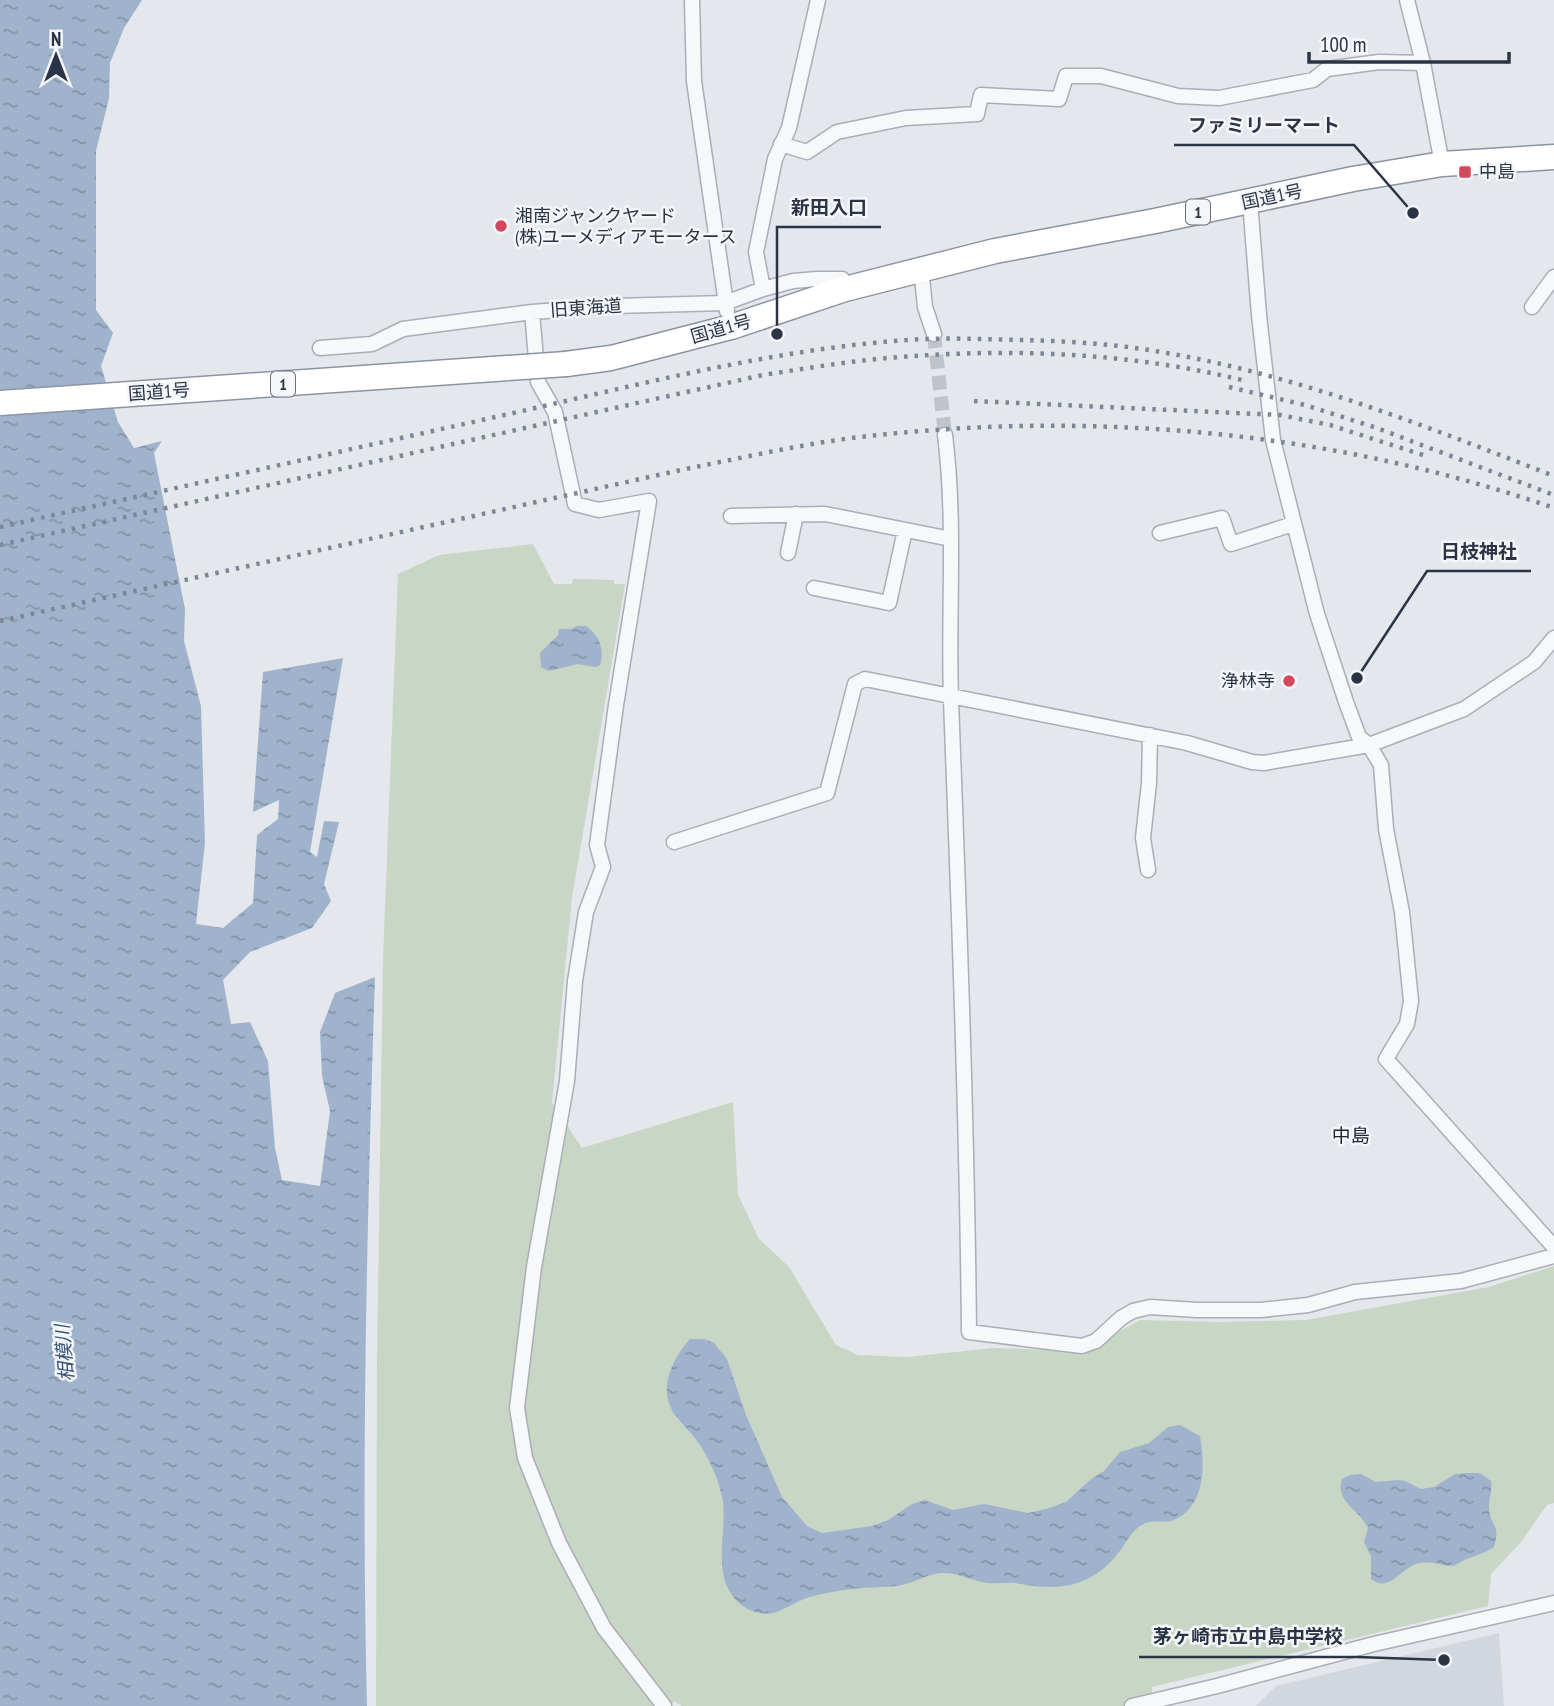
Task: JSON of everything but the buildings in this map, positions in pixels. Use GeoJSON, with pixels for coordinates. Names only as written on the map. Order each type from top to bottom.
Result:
{"type":"FeatureCollection","features":[{"type":"Feature","properties":{"kind":"highway","name":"国道1号"},"geometry":{"type":"LineString","coordinates":[[0,403],[566,364],[611,358],[731,327],[845,289],[995,251],[1250,202],[1353,179],[1442,164],[1554,157]]}},
{"type":"Feature","properties":{"kind":"street"},"geometry":{"type":"LineString","coordinates":[[692,0],[694,81],[705,171],[724,286],[724,303],[731,327]]}},
{"type":"Feature","properties":{"kind":"street"},"geometry":{"type":"LineString","coordinates":[[763,289],[756,252],[775,159],[789,128],[818,0]]}},
{"type":"Feature","properties":{"kind":"street"},"geometry":{"type":"LineString","coordinates":[[1407,0],[1423,63],[1442,164]]}},
{"type":"Feature","properties":{"kind":"street"},"geometry":{"type":"LineString","coordinates":[[780,144],[807,152],[837,132],[906,118],[977,114],[981,96],[1059,99],[1066,76],[1101,76],[1178,96],[1219,98],[1313,80],[1327,68],[1379,62],[1423,63]]}},
{"type":"Feature","properties":{"kind":"street"},"geometry":{"type":"LineString","coordinates":[[1250,202],[1273,440],[1317,614],[1346,702],[1359,737],[1368,745],[1381,765],[1386,829],[1402,912],[1411,1001],[1407,1024],[1386,1059],[1554,1247]]}},
{"type":"Feature","properties":{"kind":"street"},"geometry":{"type":"LineString","coordinates":[[921,268],[925,307],[934,334]]}},
{"type":"Feature","properties":{"kind":"street"},"geometry":{"type":"LineString","coordinates":[[1532,307],[1554,277]]}},
{"type":"Feature","properties":{"kind":"street","name":"旧東海道"},"geometry":{"type":"LineString","coordinates":[[320,348],[372,344],[402,329],[531,312],[614,306],[724,303],[793,281],[842,279],[845,289]]}},
{"type":"Feature","properties":{"kind":"street"},"geometry":{"type":"LineString","coordinates":[[531,312],[538,382],[555,412],[575,504],[599,510],[649,501],[616,705],[597,845],[603,867],[586,912],[575,981],[567,1081],[534,1267],[517,1408],[525,1458],[559,1543],[604,1628],[664,1706]]}},
{"type":"Feature","properties":{"kind":"street"},"geometry":{"type":"LineString","coordinates":[[945,435],[951,539],[951,695],[965,1096],[969,1332],[1082,1346],[1096,1341],[1121,1318],[1142,1309],[1261,1310],[1308,1305],[1355,1292],[1461,1281],[1554,1256]]}},
{"type":"Feature","properties":{"kind":"street"},"geometry":{"type":"LineString","coordinates":[[788,553],[796,514]]}},
{"type":"Feature","properties":{"kind":"street"},"geometry":{"type":"LineString","coordinates":[[731,516],[825,514],[951,539]]}},
{"type":"Feature","properties":{"kind":"street"},"geometry":{"type":"LineString","coordinates":[[1160,533],[1222,518],[1231,544],[1293,524]]}},
{"type":"Feature","properties":{"kind":"street"},"geometry":{"type":"LineString","coordinates":[[814,588],[889,603],[905,530]]}},
{"type":"Feature","properties":{"kind":"street"},"geometry":{"type":"LineString","coordinates":[[674,842],[827,793],[855,684],[865,679],[1150,735],[1264,763],[1368,745],[1464,709],[1534,662],[1554,638]]}},
{"type":"Feature","properties":{"kind":"street"},"geometry":{"type":"LineString","coordinates":[[1148,870],[1143,838],[1149,783],[1150,735]]}},
{"type":"Feature","properties":{"kind":"street"},"geometry":{"type":"LineString","coordinates":[[1132,1706],[1374,1643],[1554,1603]]}},
{"type":"Feature","properties":{"kind":"shaded area"},"geometry":{"type":"Polygon","coordinates":[[[1499,1633],[1504,1706],[1256,1706],[1276,1686],[1499,1633]]]}},
{"type":"Feature","properties":{"kind":"green space"},"geometry":{"type":"Polygon","coordinates":[[[533,544],[554,584],[572,584],[573,579],[614,580],[614,584],[625,584],[572,898],[552,1103],[582,1148],[733,1102],[738,1195],[759,1239],[789,1267],[836,1345],[858,1355],[908,1357],[993,1348],[1083,1351],[1140,1320],[1306,1320],[1489,1287],[1554,1266],[1554,1503],[1547,1505],[1521,1542],[1491,1574],[1488,1606],[1152,1687],[1152,1706],[682,1706],[674,1701],[671,1706],[376,1706],[377,1359],[383,960],[398,574],[439,555],[533,544]]]}},
{"type":"Feature","properties":{"kind":"water","name":"相模川"},"geometry":{"type":"Polygon","coordinates":[[[0,0],[142,0],[124,28],[110,63],[109,98],[96,151],[96,310],[113,333],[101,366],[118,422],[134,448],[162,441],[154,453],[185,609],[184,641],[201,706],[205,843],[196,924],[223,928],[253,903],[257,835],[278,819],[279,800],[253,812],[263,672],[343,658],[310,852],[317,857],[324,821],[339,822],[324,884],[331,901],[312,928],[250,952],[223,980],[231,1024],[250,1022],[268,1061],[275,1148],[282,1180],[320,1186],[330,1111],[322,1076],[320,1032],[335,993],[375,977],[366,1342],[367,1706],[0,1706],[0,0]]]}},
{"type":"Feature","properties":{"kind":"water"},"geometry":{"type":"Polygon","coordinates":[[[586,626],[597,638],[602,653],[600,665],[595,667],[578,664],[549,671],[541,667],[540,653],[558,635],[559,629],[586,626]]]}},
{"type":"Feature","properties":{"kind":"water"},"geometry":{"type":"Polygon","coordinates":[[[690,1339],[705,1339],[714,1343],[727,1359],[746,1415],[782,1497],[807,1526],[822,1533],[872,1526],[888,1520],[912,1504],[925,1500],[953,1510],[984,1504],[1028,1513],[1046,1509],[1066,1502],[1104,1471],[1120,1452],[1149,1443],[1168,1427],[1180,1425],[1200,1436],[1203,1459],[1198,1495],[1185,1514],[1174,1520],[1143,1524],[1132,1533],[1105,1567],[1078,1583],[1051,1587],[988,1583],[939,1573],[901,1585],[815,1595],[773,1613],[753,1611],[733,1596],[726,1584],[722,1558],[723,1502],[715,1474],[699,1444],[675,1415],[667,1395],[673,1365],[690,1339]]]}},
{"type":"Feature","properties":{"kind":"water"},"geometry":{"type":"Polygon","coordinates":[[[1480,1473],[1491,1481],[1489,1509],[1496,1530],[1494,1547],[1454,1566],[1420,1563],[1384,1583],[1371,1579],[1371,1556],[1364,1542],[1368,1528],[1345,1500],[1341,1487],[1342,1479],[1361,1474],[1376,1482],[1405,1481],[1421,1489],[1434,1487],[1455,1474],[1480,1473]]]}},
{"type":"Feature","properties":{"kind":"tunnel"},"geometry":{"type":"LineString","coordinates":[[934,334],[945,435]]}},
{"type":"Feature","properties":{"kind":"railway"},"geometry":{"type":"LineString","coordinates":[[0,527],[745,362],[844,346],[926,339],[1112,345],[1195,358],[1248,370],[1351,401],[1554,476]]}},
{"type":"Feature","properties":{"kind":"railway"},"geometry":{"type":"LineString","coordinates":[[0,545],[763,375],[849,362],[944,354],[1075,355],[1161,364],[1246,381]]}},
{"type":"Feature","properties":{"kind":"railway"},"geometry":{"type":"LineString","coordinates":[[1229,387],[1305,405],[1374,427],[1554,495]]}},
{"type":"Feature","properties":{"kind":"railway"},"geometry":{"type":"LineString","coordinates":[[974,401],[1280,415],[1330,425],[1423,455]]}},
{"type":"Feature","properties":{"kind":"railway"},"geometry":{"type":"LineString","coordinates":[[0,621],[690,468],[854,438],[963,428],[1135,428],[1220,434],[1389,462],[1472,482],[1554,508]]}},
{"type":"Feature","properties":{"kind":"place","name":"中島"},"geometry":{"type":"Point","coordinates":[1465,172]}},
{"type":"Feature","properties":{"kind":"place","name":"ファミリーマート"},"geometry":{"type":"Point","coordinates":[1413,213]}},
{"type":"Feature","properties":{"kind":"place","name":"湘南ジャンクヤード (株)ユーメディアモータース"},"geometry":{"type":"Point","coordinates":[501,226]}},
{"type":"Feature","properties":{"kind":"place","name":"新田入口"},"geometry":{"type":"Point","coordinates":[777,334]}},
{"type":"Feature","properties":{"kind":"place","name":"日枝神社"},"geometry":{"type":"Point","coordinates":[1357,678]}},
{"type":"Feature","properties":{"kind":"place","name":"浄林寺"},"geometry":{"type":"Point","coordinates":[1289,681]}},
{"type":"Feature","properties":{"kind":"place","name":"茅ヶ崎市立中島中学校"},"geometry":{"type":"Point","coordinates":[1444,1660]}},
{"type":"Feature","properties":{"kind":"district","name":"中島"},"geometry":{"type":"Point","coordinates":[1351,1135]}}]}
